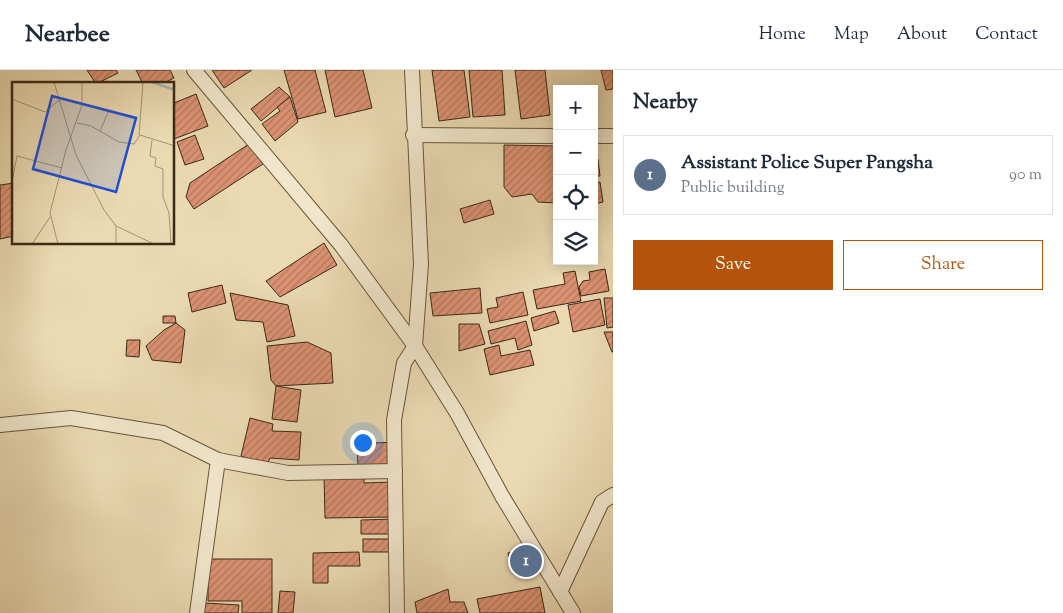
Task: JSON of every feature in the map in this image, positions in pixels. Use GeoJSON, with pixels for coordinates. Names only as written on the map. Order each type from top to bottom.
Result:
{"type":"FeatureCollection","features":[{"type":"Feature","properties":{"kind":"street"},"geometry":{"type":"LineString","coordinates":[[194,70],[341,245],[414,346],[457,413],[502,496],[572,613]]}},
{"type":"Feature","properties":{"kind":"street"},"geometry":{"type":"LineString","coordinates":[[397,613],[394,420],[404,363],[414,346],[421,264],[413,135],[412,70]]}},
{"type":"Feature","properties":{"kind":"street"},"geometry":{"type":"LineString","coordinates":[[413,135],[553,136]]}},
{"type":"Feature","properties":{"kind":"street"},"geometry":{"type":"LineString","coordinates":[[598,136],[613,136]]}},
{"type":"Feature","properties":{"kind":"street"},"geometry":{"type":"LineString","coordinates":[[0,425],[71,418],[163,433],[218,460],[288,473],[395,471]]}},
{"type":"Feature","properties":{"kind":"street"},"geometry":{"type":"LineString","coordinates":[[197,613],[218,460]]}},
{"type":"Feature","properties":{"kind":"street"},"geometry":{"type":"LineString","coordinates":[[560,592],[602,502],[613,495]]}},
{"type":"Feature","properties":{"kind":"building"},"geometry":{"type":"Polygon","coordinates":[[[87,70],[116,70],[118,73],[100,82],[95,82],[87,70]]]}},
{"type":"Feature","properties":{"kind":"building"},"geometry":{"type":"Polygon","coordinates":[[[136,70],[170,70],[174,78],[166,82],[142,82],[136,70]]]}},
{"type":"Feature","properties":{"kind":"building"},"geometry":{"type":"Polygon","coordinates":[[[212,70],[252,70],[224,88],[212,70]]]}},
{"type":"Feature","properties":{"kind":"building"},"geometry":{"type":"Polygon","coordinates":[[[284,70],[315,70],[326,112],[298,119],[284,70]]]}},
{"type":"Feature","properties":{"kind":"building"},"geometry":{"type":"Polygon","coordinates":[[[325,70],[363,70],[372,108],[335,117],[325,70]]]}},
{"type":"Feature","properties":{"kind":"building"},"geometry":{"type":"Polygon","coordinates":[[[432,70],[464,70],[470,117],[439,121],[432,70]]]}},
{"type":"Feature","properties":{"kind":"building"},"geometry":{"type":"Polygon","coordinates":[[[469,70],[502,70],[505,115],[473,117],[469,70]]]}},
{"type":"Feature","properties":{"kind":"building"},"geometry":{"type":"Polygon","coordinates":[[[515,70],[545,70],[550,115],[521,119],[515,70]]]}},
{"type":"Feature","properties":{"kind":"building"},"geometry":{"type":"Polygon","coordinates":[[[601,70],[613,70],[613,89],[606,90],[601,70]]]}},
{"type":"Feature","properties":{"kind":"building"},"geometry":{"type":"Polygon","coordinates":[[[279,87],[290,97],[261,121],[251,109],[279,87]]]}},
{"type":"Feature","properties":{"kind":"building"},"geometry":{"type":"Polygon","coordinates":[[[196,94],[208,126],[175,139],[175,103],[196,94]]]}},
{"type":"Feature","properties":{"kind":"building"},"geometry":{"type":"Polygon","coordinates":[[[290,97],[298,122],[275,141],[262,124],[280,111],[277,107],[290,97]]]}},
{"type":"Feature","properties":{"kind":"building"},"geometry":{"type":"Polygon","coordinates":[[[195,135],[204,159],[185,165],[177,142],[195,135]]]}},
{"type":"Feature","properties":{"kind":"building"},"geometry":{"type":"Polygon","coordinates":[[[249,144],[263,164],[194,209],[186,197],[190,183],[249,144]]]}},
{"type":"Feature","properties":{"kind":"building"},"geometry":{"type":"Polygon","coordinates":[[[504,145],[553,146],[553,203],[538,202],[532,194],[512,197],[504,187],[504,145]]]}},
{"type":"Feature","properties":{"kind":"building"},"geometry":{"type":"Polygon","coordinates":[[[598,159],[600,176],[598,176],[598,159]]]}},
{"type":"Feature","properties":{"kind":"building"},"geometry":{"type":"Polygon","coordinates":[[[598,182],[600,182],[603,202],[598,203],[598,182]]]}},
{"type":"Feature","properties":{"kind":"building"},"geometry":{"type":"Polygon","coordinates":[[[12,183],[12,236],[0,239],[0,185],[12,183]]]}},
{"type":"Feature","properties":{"kind":"building"},"geometry":{"type":"Polygon","coordinates":[[[490,200],[494,214],[464,223],[460,209],[490,200]]]}},
{"type":"Feature","properties":{"kind":"building"},"geometry":{"type":"Polygon","coordinates":[[[324,243],[337,265],[280,297],[266,281],[324,243]]]}},
{"type":"Feature","properties":{"kind":"building"},"geometry":{"type":"Polygon","coordinates":[[[605,269],[609,291],[581,296],[579,287],[583,281],[590,280],[589,272],[605,269]]]}},
{"type":"Feature","properties":{"kind":"building"},"geometry":{"type":"Polygon","coordinates":[[[575,271],[581,301],[537,309],[533,290],[565,284],[563,273],[575,271]]]}},
{"type":"Feature","properties":{"kind":"building"},"geometry":{"type":"Polygon","coordinates":[[[222,285],[226,303],[192,312],[188,293],[222,285]]]}},
{"type":"Feature","properties":{"kind":"building"},"geometry":{"type":"Polygon","coordinates":[[[480,288],[482,313],[433,316],[430,293],[480,288]]]}},
{"type":"Feature","properties":{"kind":"building"},"geometry":{"type":"Polygon","coordinates":[[[523,292],[528,315],[490,323],[487,309],[498,307],[496,298],[523,292]]]}},
{"type":"Feature","properties":{"kind":"building"},"geometry":{"type":"Polygon","coordinates":[[[230,293],[288,305],[295,336],[267,342],[263,322],[236,320],[230,293]]]}},
{"type":"Feature","properties":{"kind":"building"},"geometry":{"type":"Polygon","coordinates":[[[604,298],[613,298],[613,327],[607,328],[604,298]]]}},
{"type":"Feature","properties":{"kind":"building"},"geometry":{"type":"Polygon","coordinates":[[[600,299],[605,325],[573,332],[568,305],[600,299]]]}},
{"type":"Feature","properties":{"kind":"building"},"geometry":{"type":"Polygon","coordinates":[[[555,311],[559,323],[534,331],[531,318],[555,311]]]}},
{"type":"Feature","properties":{"kind":"building"},"geometry":{"type":"Polygon","coordinates":[[[163,316],[175,316],[176,323],[163,323],[163,316]]]}},
{"type":"Feature","properties":{"kind":"building"},"geometry":{"type":"Polygon","coordinates":[[[526,321],[532,345],[518,350],[515,338],[491,344],[488,331],[526,321]]]}},
{"type":"Feature","properties":{"kind":"building"},"geometry":{"type":"Polygon","coordinates":[[[176,323],[185,330],[181,363],[152,360],[146,346],[164,330],[176,323]]]}},
{"type":"Feature","properties":{"kind":"building"},"geometry":{"type":"Polygon","coordinates":[[[459,324],[479,324],[485,344],[459,351],[459,324]]]}},
{"type":"Feature","properties":{"kind":"building"},"geometry":{"type":"Polygon","coordinates":[[[604,332],[613,332],[613,352],[612,352],[604,332]]]}},
{"type":"Feature","properties":{"kind":"building"},"geometry":{"type":"Polygon","coordinates":[[[127,340],[140,340],[139,357],[126,356],[127,340]]]}},
{"type":"Feature","properties":{"kind":"building"},"geometry":{"type":"Polygon","coordinates":[[[307,342],[331,353],[333,383],[276,386],[271,380],[267,346],[307,342]]]}},
{"type":"Feature","properties":{"kind":"building"},"geometry":{"type":"Polygon","coordinates":[[[499,345],[501,356],[530,350],[534,365],[490,375],[484,349],[499,345]]]}},
{"type":"Feature","properties":{"kind":"building"},"geometry":{"type":"Polygon","coordinates":[[[276,386],[301,390],[297,422],[272,419],[276,386]]]}},
{"type":"Feature","properties":{"kind":"building"},"geometry":{"type":"Polygon","coordinates":[[[250,418],[273,424],[272,431],[301,432],[299,460],[270,458],[267,465],[241,456],[250,418]]]}},
{"type":"Feature","properties":{"kind":"building"},"geometry":{"type":"Polygon","coordinates":[[[393,442],[394,466],[358,467],[357,444],[393,442]]]}},
{"type":"Feature","properties":{"kind":"building"},"geometry":{"type":"Polygon","coordinates":[[[324,473],[364,473],[364,483],[392,482],[393,517],[325,518],[324,473]]]}},
{"type":"Feature","properties":{"kind":"building"},"geometry":{"type":"Polygon","coordinates":[[[395,519],[395,534],[361,534],[361,520],[395,519]]]}},
{"type":"Feature","properties":{"kind":"building"},"geometry":{"type":"Polygon","coordinates":[[[363,539],[394,539],[394,552],[363,552],[363,539]]]}},
{"type":"Feature","properties":{"kind":"building"},"geometry":{"type":"Polygon","coordinates":[[[531,547],[537,568],[514,574],[508,553],[531,547]]]}},
{"type":"Feature","properties":{"kind":"building"},"geometry":{"type":"Polygon","coordinates":[[[359,552],[360,566],[328,566],[328,583],[313,583],[313,553],[359,552]]]}},
{"type":"Feature","properties":{"kind":"building"},"geometry":{"type":"Polygon","coordinates":[[[208,559],[272,559],[272,613],[242,613],[242,601],[208,601],[208,559]]]}},
{"type":"Feature","properties":{"kind":"building"},"geometry":{"type":"Polygon","coordinates":[[[540,587],[545,613],[480,613],[477,599],[540,587]]]}},
{"type":"Feature","properties":{"kind":"building"},"geometry":{"type":"Polygon","coordinates":[[[448,589],[450,602],[464,602],[468,613],[417,613],[415,602],[448,589]]]}},
{"type":"Feature","properties":{"kind":"building"},"geometry":{"type":"Polygon","coordinates":[[[280,591],[295,592],[293,613],[278,613],[280,591]]]}},
{"type":"Feature","properties":{"kind":"building"},"geometry":{"type":"Polygon","coordinates":[[[205,603],[239,605],[238,613],[204,613],[205,603]]]}},
{"type":"Feature","properties":{"kind":"place","name":"Assistant Police Super Pangsha"},"geometry":{"type":"Point","coordinates":[526,561]}}]}
